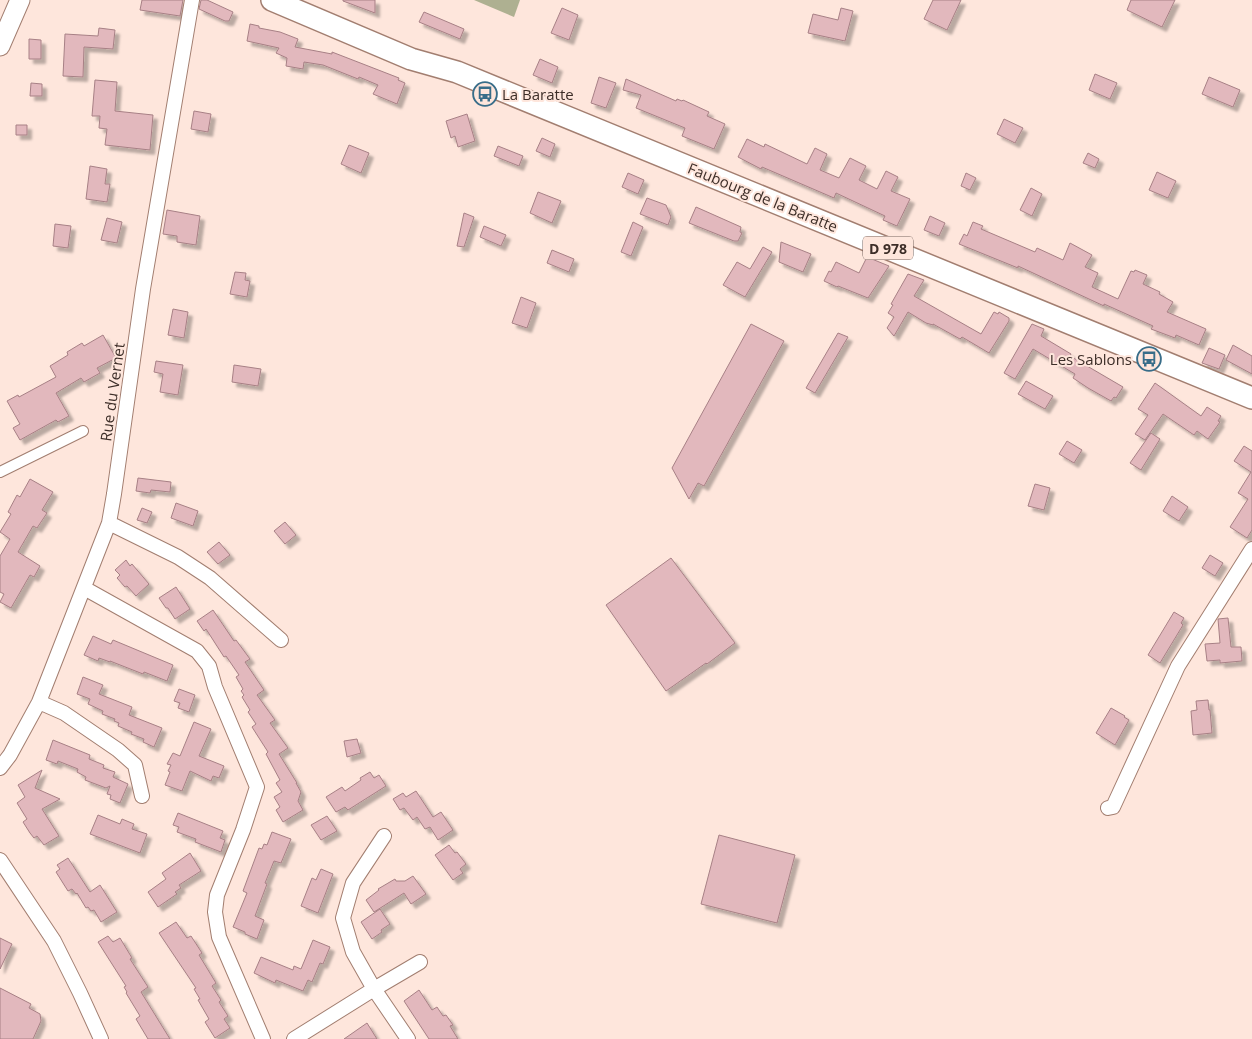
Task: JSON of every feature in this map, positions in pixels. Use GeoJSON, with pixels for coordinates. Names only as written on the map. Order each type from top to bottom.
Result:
{"type":"FeatureCollection","features":[{"type":"Feature","properties":{"kind":"main road"},"geometry":{"type":"LineString","coordinates":[[0,46],[20,0]]}},
{"type":"Feature","properties":{"kind":"main road","name":"Faubourg de la Baratte"},"geometry":{"type":"LineString","coordinates":[[272,0],[411,59],[456,72],[1252,398]]}},
{"type":"Feature","properties":{"kind":"street","name":"Rue du Vernet"},"geometry":{"type":"LineString","coordinates":[[0,768],[10,755],[39,702],[109,523],[143,289],[192,0]]}},
{"type":"Feature","properties":{"kind":"street"},"geometry":{"type":"LineString","coordinates":[[0,472],[83,431]]}},
{"type":"Feature","properties":{"kind":"street"},"geometry":{"type":"LineString","coordinates":[[109,523],[178,557],[210,578],[281,640]]}},
{"type":"Feature","properties":{"kind":"street"},"geometry":{"type":"LineString","coordinates":[[1108,808],[1113,807],[1178,666],[1252,549]]}},
{"type":"Feature","properties":{"kind":"street"},"geometry":{"type":"LineString","coordinates":[[84,588],[197,651],[209,666],[215,687],[257,787],[243,830],[217,895],[215,912],[219,937],[263,1039]]}},
{"type":"Feature","properties":{"kind":"street"},"geometry":{"type":"LineString","coordinates":[[39,702],[64,713],[118,750],[135,765],[142,796]]}},
{"type":"Feature","properties":{"kind":"street"},"geometry":{"type":"LineString","coordinates":[[384,836],[353,883],[343,918],[353,952],[374,989],[408,1039]]}},
{"type":"Feature","properties":{"kind":"street"},"geometry":{"type":"LineString","coordinates":[[0,860],[54,941],[101,1039]]}},
{"type":"Feature","properties":{"kind":"street"},"geometry":{"type":"LineString","coordinates":[[294,1039],[420,962]]}},
{"type":"Feature","properties":{"kind":"green space"},"geometry":{"type":"Polygon","coordinates":[[[474,0],[520,0],[514,17],[474,0]]]}},
{"type":"Feature","properties":{"kind":"building"},"geometry":{"type":"Polygon","coordinates":[[[142,0],[183,0],[180,16],[140,10],[142,0]]]}},
{"type":"Feature","properties":{"kind":"building"},"geometry":{"type":"Polygon","coordinates":[[[201,0],[207,0],[233,12],[229,21],[199,9],[201,0]]]}},
{"type":"Feature","properties":{"kind":"building"},"geometry":{"type":"Polygon","coordinates":[[[375,0],[375,13],[343,1],[375,0]]]}},
{"type":"Feature","properties":{"kind":"building"},"geometry":{"type":"Polygon","coordinates":[[[933,0],[961,0],[947,30],[924,19],[933,0]]]}},
{"type":"Feature","properties":{"kind":"building"},"geometry":{"type":"Polygon","coordinates":[[[1131,0],[1175,0],[1162,27],[1127,10],[1131,0]]]}},
{"type":"Feature","properties":{"kind":"building"},"geometry":{"type":"Polygon","coordinates":[[[562,8],[578,15],[569,40],[551,33],[562,8]]]}},
{"type":"Feature","properties":{"kind":"building"},"geometry":{"type":"Polygon","coordinates":[[[841,8],[853,11],[845,41],[808,33],[813,14],[838,20],[841,8]]]}},
{"type":"Feature","properties":{"kind":"building"},"geometry":{"type":"Polygon","coordinates":[[[424,12],[464,29],[460,39],[419,22],[424,12]]]}},
{"type":"Feature","properties":{"kind":"building"},"geometry":{"type":"Polygon","coordinates":[[[250,24],[298,39],[295,47],[332,54],[332,52],[399,78],[398,80],[405,83],[397,104],[373,94],[378,85],[359,77],[358,79],[323,65],[304,62],[303,69],[286,66],[287,58],[276,53],[279,48],[247,41],[250,24]]]}},
{"type":"Feature","properties":{"kind":"building"},"geometry":{"type":"Polygon","coordinates":[[[99,28],[115,30],[113,49],[84,47],[83,77],[63,76],[65,34],[98,36],[99,28]]]}},
{"type":"Feature","properties":{"kind":"building"},"geometry":{"type":"Polygon","coordinates":[[[29,39],[41,40],[41,59],[29,59],[29,39]]]}},
{"type":"Feature","properties":{"kind":"building"},"geometry":{"type":"Polygon","coordinates":[[[540,59],[558,67],[552,83],[533,75],[540,59]]]}},
{"type":"Feature","properties":{"kind":"building"},"geometry":{"type":"Polygon","coordinates":[[[1095,74],[1117,83],[1110,99],[1089,90],[1095,74]]]}},
{"type":"Feature","properties":{"kind":"building"},"geometry":{"type":"Polygon","coordinates":[[[599,77],[616,83],[606,108],[591,103],[599,77]]]}},
{"type":"Feature","properties":{"kind":"building"},"geometry":{"type":"Polygon","coordinates":[[[1209,77],[1240,90],[1233,107],[1202,94],[1209,77]]]}},
{"type":"Feature","properties":{"kind":"building"},"geometry":{"type":"Polygon","coordinates":[[[626,79],[676,101],[677,99],[683,100],[709,112],[707,116],[725,124],[714,149],[682,136],[685,128],[636,108],[641,95],[623,90],[626,79]]]}},
{"type":"Feature","properties":{"kind":"building"},"geometry":{"type":"Polygon","coordinates":[[[95,80],[117,82],[115,111],[153,115],[150,150],[105,145],[107,129],[99,128],[100,116],[92,116],[95,80]]]}},
{"type":"Feature","properties":{"kind":"building"},"geometry":{"type":"Polygon","coordinates":[[[31,83],[42,84],[42,96],[30,96],[31,83]]]}},
{"type":"Feature","properties":{"kind":"building"},"geometry":{"type":"Polygon","coordinates":[[[194,111],[211,114],[208,132],[191,129],[194,111]]]}},
{"type":"Feature","properties":{"kind":"building"},"geometry":{"type":"Polygon","coordinates":[[[467,114],[475,141],[458,147],[455,136],[451,138],[446,121],[467,114]]]}},
{"type":"Feature","properties":{"kind":"building"},"geometry":{"type":"Polygon","coordinates":[[[1004,119],[1023,128],[1015,143],[997,134],[1004,119]]]}},
{"type":"Feature","properties":{"kind":"building"},"geometry":{"type":"Polygon","coordinates":[[[16,125],[27,125],[27,135],[16,135],[16,125]]]}},
{"type":"Feature","properties":{"kind":"building"},"geometry":{"type":"Polygon","coordinates":[[[542,138],[555,144],[550,157],[536,151],[542,138]]]}},
{"type":"Feature","properties":{"kind":"building"},"geometry":{"type":"Polygon","coordinates":[[[747,139],[764,147],[765,144],[807,164],[815,148],[827,154],[820,170],[839,178],[850,158],[866,166],[859,180],[877,189],[886,171],[898,177],[891,191],[910,199],[897,226],[883,220],[885,216],[836,193],[834,198],[762,167],[761,169],[738,157],[747,139]]]}},
{"type":"Feature","properties":{"kind":"building"},"geometry":{"type":"Polygon","coordinates":[[[349,145],[369,153],[361,173],[341,164],[349,145]]]}},
{"type":"Feature","properties":{"kind":"building"},"geometry":{"type":"Polygon","coordinates":[[[498,146],[523,156],[519,166],[494,156],[498,146]]]}},
{"type":"Feature","properties":{"kind":"building"},"geometry":{"type":"Polygon","coordinates":[[[1088,153],[1099,159],[1095,168],[1083,163],[1088,153]]]}},
{"type":"Feature","properties":{"kind":"building"},"geometry":{"type":"Polygon","coordinates":[[[90,166],[107,169],[105,184],[110,184],[107,202],[86,199],[90,166]]]}},
{"type":"Feature","properties":{"kind":"building"},"geometry":{"type":"Polygon","coordinates":[[[1157,172],[1176,181],[1168,198],[1149,190],[1157,172]]]}},
{"type":"Feature","properties":{"kind":"building"},"geometry":{"type":"Polygon","coordinates":[[[628,173],[644,180],[638,194],[622,187],[628,173]]]}},
{"type":"Feature","properties":{"kind":"building"},"geometry":{"type":"Polygon","coordinates":[[[966,173],[976,178],[970,190],[961,186],[966,173]]]}},
{"type":"Feature","properties":{"kind":"building"},"geometry":{"type":"Polygon","coordinates":[[[1031,188],[1042,194],[1032,216],[1020,210],[1031,188]]]}},
{"type":"Feature","properties":{"kind":"building"},"geometry":{"type":"Polygon","coordinates":[[[538,192],[561,201],[552,223],[530,213],[538,192]]]}},
{"type":"Feature","properties":{"kind":"building"},"geometry":{"type":"Polygon","coordinates":[[[647,198],[666,205],[671,217],[668,225],[640,214],[647,198]]]}},
{"type":"Feature","properties":{"kind":"building"},"geometry":{"type":"Polygon","coordinates":[[[696,207],[741,227],[740,232],[742,233],[738,241],[689,223],[696,207]]]}},
{"type":"Feature","properties":{"kind":"building"},"geometry":{"type":"Polygon","coordinates":[[[167,210],[200,216],[196,245],[177,242],[177,236],[163,234],[167,210]]]}},
{"type":"Feature","properties":{"kind":"building"},"geometry":{"type":"Polygon","coordinates":[[[464,213],[474,217],[464,247],[457,246],[464,213]]]}},
{"type":"Feature","properties":{"kind":"building"},"geometry":{"type":"Polygon","coordinates":[[[930,216],[945,223],[939,236],[924,230],[930,216]]]}},
{"type":"Feature","properties":{"kind":"building"},"geometry":{"type":"Polygon","coordinates":[[[107,218],[122,222],[117,243],[101,240],[107,218]]]}},
{"type":"Feature","properties":{"kind":"building"},"geometry":{"type":"Polygon","coordinates":[[[633,222],[643,227],[631,256],[621,252],[633,222]]]}},
{"type":"Feature","properties":{"kind":"building"},"geometry":{"type":"Polygon","coordinates":[[[973,222],[983,226],[981,229],[1035,252],[1037,248],[1063,260],[1070,243],[1092,255],[1085,267],[1098,273],[1092,287],[1118,299],[1131,271],[1134,272],[1135,270],[1147,275],[1143,284],[1160,292],[1159,294],[1173,302],[1167,312],[1206,329],[1199,345],[1176,335],[1175,338],[1151,329],[1153,326],[1104,304],[1104,306],[1018,266],[1018,268],[959,244],[964,234],[967,236],[973,222]]]}},
{"type":"Feature","properties":{"kind":"building"},"geometry":{"type":"Polygon","coordinates":[[[55,224],[71,226],[68,248],[53,246],[55,224]]]}},
{"type":"Feature","properties":{"kind":"building"},"geometry":{"type":"Polygon","coordinates":[[[484,226],[506,235],[501,246],[480,237],[484,226]]]}},
{"type":"Feature","properties":{"kind":"building"},"geometry":{"type":"Polygon","coordinates":[[[781,242],[811,254],[803,272],[779,262],[781,242]]]}},
{"type":"Feature","properties":{"kind":"building"},"geometry":{"type":"Polygon","coordinates":[[[763,247],[772,252],[745,297],[723,285],[737,262],[750,269],[763,247]]]}},
{"type":"Feature","properties":{"kind":"building"},"geometry":{"type":"Polygon","coordinates":[[[552,250],[574,259],[569,272],[547,263],[552,250]]]}},
{"type":"Feature","properties":{"kind":"building"},"geometry":{"type":"Polygon","coordinates":[[[867,257],[889,266],[868,298],[824,281],[836,262],[859,273],[867,257]]]}},
{"type":"Feature","properties":{"kind":"building"},"geometry":{"type":"Polygon","coordinates":[[[235,272],[246,273],[245,280],[250,281],[247,297],[230,294],[235,272]]]}},
{"type":"Feature","properties":{"kind":"building"},"geometry":{"type":"Polygon","coordinates":[[[908,274],[924,280],[914,296],[981,334],[994,312],[998,314],[999,312],[1009,318],[989,353],[962,337],[960,339],[908,312],[894,336],[887,328],[894,317],[888,313],[908,274]]]}},
{"type":"Feature","properties":{"kind":"building"},"geometry":{"type":"Polygon","coordinates":[[[521,297],[536,303],[527,328],[512,323],[521,297]]]}},
{"type":"Feature","properties":{"kind":"building"},"geometry":{"type":"Polygon","coordinates":[[[173,309],[188,312],[184,338],[168,335],[173,309]]]}},
{"type":"Feature","properties":{"kind":"building"},"geometry":{"type":"Polygon","coordinates":[[[751,324],[784,341],[704,486],[698,483],[689,499],[672,468],[751,324]]]}},
{"type":"Feature","properties":{"kind":"building"},"geometry":{"type":"Polygon","coordinates":[[[1032,324],[1044,329],[1041,336],[1071,354],[1070,356],[1123,387],[1116,398],[1114,397],[1111,401],[1088,388],[1073,378],[1075,374],[1033,349],[1015,379],[1004,373],[1032,324]]]}},
{"type":"Feature","properties":{"kind":"building"},"geometry":{"type":"Polygon","coordinates":[[[838,333],[848,337],[815,393],[806,388],[838,333]]]}},
{"type":"Feature","properties":{"kind":"building"},"geometry":{"type":"Polygon","coordinates":[[[103,335],[116,358],[97,368],[100,373],[84,382],[81,378],[56,393],[69,416],[58,422],[56,420],[20,440],[13,428],[20,424],[7,401],[18,395],[19,397],[56,377],[50,366],[68,355],[67,352],[82,343],[84,346],[103,335]]]}},
{"type":"Feature","properties":{"kind":"building"},"geometry":{"type":"Polygon","coordinates":[[[1233,345],[1252,356],[1252,374],[1226,360],[1233,345]]]}},
{"type":"Feature","properties":{"kind":"building"},"geometry":{"type":"Polygon","coordinates":[[[1209,348],[1225,355],[1219,369],[1202,363],[1209,348]]]}},
{"type":"Feature","properties":{"kind":"building"},"geometry":{"type":"Polygon","coordinates":[[[156,361],[183,365],[178,395],[160,392],[163,374],[154,372],[156,361]]]}},
{"type":"Feature","properties":{"kind":"building"},"geometry":{"type":"Polygon","coordinates":[[[234,365],[261,369],[258,386],[232,382],[234,365]]]}},
{"type":"Feature","properties":{"kind":"building"},"geometry":{"type":"Polygon","coordinates":[[[1026,381],[1053,396],[1045,409],[1018,394],[1026,381]]]}},
{"type":"Feature","properties":{"kind":"building"},"geometry":{"type":"Polygon","coordinates":[[[1155,383],[1201,416],[1207,407],[1221,416],[1218,421],[1220,422],[1208,439],[1197,431],[1194,435],[1163,414],[1145,440],[1135,434],[1148,415],[1138,409],[1155,383]]]}},
{"type":"Feature","properties":{"kind":"building"},"geometry":{"type":"Polygon","coordinates":[[[1151,433],[1160,439],[1141,470],[1130,463],[1151,433]]]}},
{"type":"Feature","properties":{"kind":"building"},"geometry":{"type":"Polygon","coordinates":[[[1067,441],[1082,450],[1074,463],[1059,454],[1067,441]]]}},
{"type":"Feature","properties":{"kind":"building"},"geometry":{"type":"Polygon","coordinates":[[[1244,446],[1252,451],[1252,530],[1247,538],[1230,527],[1248,499],[1238,493],[1251,472],[1234,461],[1244,446]]]}},
{"type":"Feature","properties":{"kind":"building"},"geometry":{"type":"Polygon","coordinates":[[[138,478],[171,482],[170,492],[151,490],[150,493],[136,491],[138,478]]]}},
{"type":"Feature","properties":{"kind":"building"},"geometry":{"type":"Polygon","coordinates":[[[30,479],[53,492],[42,510],[47,513],[37,528],[33,526],[18,552],[40,566],[34,577],[30,575],[11,608],[0,602],[4,594],[0,592],[0,556],[10,539],[0,532],[11,514],[8,512],[17,495],[20,497],[30,479]]]}},
{"type":"Feature","properties":{"kind":"building"},"geometry":{"type":"Polygon","coordinates":[[[1035,484],[1050,488],[1044,510],[1028,506],[1035,484]]]}},
{"type":"Feature","properties":{"kind":"building"},"geometry":{"type":"Polygon","coordinates":[[[1172,496],[1188,507],[1179,521],[1163,511],[1172,496]]]}},
{"type":"Feature","properties":{"kind":"building"},"geometry":{"type":"Polygon","coordinates":[[[176,503],[198,511],[193,526],[171,518],[176,503]]]}},
{"type":"Feature","properties":{"kind":"building"},"geometry":{"type":"Polygon","coordinates":[[[142,508],[152,512],[147,523],[137,520],[142,508]]]}},
{"type":"Feature","properties":{"kind":"building"},"geometry":{"type":"Polygon","coordinates":[[[285,522],[296,535],[285,544],[274,531],[285,522]]]}},
{"type":"Feature","properties":{"kind":"building"},"geometry":{"type":"Polygon","coordinates":[[[219,542],[230,555],[218,564],[207,552],[219,542]]]}},
{"type":"Feature","properties":{"kind":"building"},"geometry":{"type":"Polygon","coordinates":[[[1210,555],[1223,563],[1215,576],[1202,568],[1210,555]]]}},
{"type":"Feature","properties":{"kind":"building"},"geometry":{"type":"Polygon","coordinates":[[[671,558],[735,643],[666,691],[606,605],[671,558]]]}},
{"type":"Feature","properties":{"kind":"building"},"geometry":{"type":"Polygon","coordinates":[[[126,560],[130,566],[132,564],[149,584],[136,596],[117,578],[120,575],[115,570],[126,560]]]}},
{"type":"Feature","properties":{"kind":"building"},"geometry":{"type":"Polygon","coordinates":[[[176,587],[190,609],[175,619],[159,598],[176,587]]]}},
{"type":"Feature","properties":{"kind":"building"},"geometry":{"type":"Polygon","coordinates":[[[213,610],[234,641],[236,640],[250,659],[245,662],[264,690],[257,695],[275,720],[270,723],[288,748],[279,754],[301,792],[298,801],[303,810],[283,822],[276,810],[280,807],[274,797],[282,792],[276,783],[280,780],[266,754],[268,752],[252,727],[256,724],[248,712],[250,710],[242,697],[244,695],[241,691],[243,689],[236,677],[239,675],[226,656],[224,657],[206,629],[204,631],[197,621],[213,610]]]}},
{"type":"Feature","properties":{"kind":"building"},"geometry":{"type":"Polygon","coordinates":[[[1174,612],[1184,618],[1181,623],[1183,625],[1160,663],[1148,655],[1174,612]]]}},
{"type":"Feature","properties":{"kind":"building"},"geometry":{"type":"Polygon","coordinates":[[[1228,618],[1231,647],[1241,647],[1242,661],[1220,663],[1220,660],[1207,661],[1205,644],[1220,643],[1218,619],[1228,618]]]}},
{"type":"Feature","properties":{"kind":"building"},"geometry":{"type":"Polygon","coordinates":[[[93,636],[111,644],[113,640],[173,665],[167,681],[110,661],[99,658],[98,661],[84,655],[93,636]]]}},
{"type":"Feature","properties":{"kind":"building"},"geometry":{"type":"Polygon","coordinates":[[[83,677],[103,685],[99,694],[132,707],[129,715],[162,728],[154,747],[143,742],[144,739],[131,734],[132,732],[118,726],[119,723],[114,721],[115,719],[102,714],[103,711],[88,704],[90,699],[77,694],[83,677]]]}},
{"type":"Feature","properties":{"kind":"building"},"geometry":{"type":"Polygon","coordinates":[[[179,689],[195,695],[189,712],[178,708],[180,703],[174,701],[179,689]]]}},
{"type":"Feature","properties":{"kind":"building"},"geometry":{"type":"Polygon","coordinates":[[[1208,700],[1212,733],[1193,735],[1191,711],[1197,710],[1196,701],[1208,700]]]}},
{"type":"Feature","properties":{"kind":"building"},"geometry":{"type":"Polygon","coordinates":[[[1111,708],[1129,720],[1115,745],[1096,733],[1111,708]]]}},
{"type":"Feature","properties":{"kind":"building"},"geometry":{"type":"Polygon","coordinates":[[[194,722],[211,729],[199,756],[224,766],[219,778],[213,776],[211,781],[190,771],[182,791],[165,785],[171,765],[167,764],[173,753],[180,756],[194,722]]]}},
{"type":"Feature","properties":{"kind":"building"},"geometry":{"type":"Polygon","coordinates":[[[357,739],[361,753],[347,757],[344,741],[357,739]]]}},
{"type":"Feature","properties":{"kind":"building"},"geometry":{"type":"Polygon","coordinates":[[[53,740],[90,755],[89,759],[104,765],[103,768],[115,772],[113,777],[128,784],[120,803],[110,799],[111,795],[107,794],[110,786],[106,788],[85,780],[86,777],[77,772],[78,769],[58,761],[57,764],[46,760],[53,740]]]}},
{"type":"Feature","properties":{"kind":"building"},"geometry":{"type":"Polygon","coordinates":[[[42,770],[35,788],[60,799],[42,809],[59,836],[44,845],[37,836],[34,838],[30,833],[23,822],[27,819],[17,803],[25,797],[18,785],[42,770]]]}},
{"type":"Feature","properties":{"kind":"building"},"geometry":{"type":"Polygon","coordinates":[[[370,772],[374,778],[379,775],[386,786],[348,810],[345,807],[336,812],[326,797],[342,787],[345,791],[370,772]]]}},
{"type":"Feature","properties":{"kind":"building"},"geometry":{"type":"Polygon","coordinates":[[[416,791],[433,817],[441,812],[453,830],[438,840],[430,827],[425,829],[417,817],[413,820],[404,808],[400,810],[393,799],[403,793],[406,797],[416,791]]]}},
{"type":"Feature","properties":{"kind":"building"},"geometry":{"type":"Polygon","coordinates":[[[178,813],[223,831],[220,838],[225,840],[221,852],[195,842],[196,839],[177,832],[179,827],[173,825],[178,813]]]}},
{"type":"Feature","properties":{"kind":"building"},"geometry":{"type":"Polygon","coordinates":[[[98,815],[120,824],[122,819],[134,824],[132,829],[147,834],[140,853],[90,834],[98,815]]]}},
{"type":"Feature","properties":{"kind":"building"},"geometry":{"type":"Polygon","coordinates":[[[327,816],[337,831],[321,840],[311,825],[327,816]]]}},
{"type":"Feature","properties":{"kind":"building"},"geometry":{"type":"Polygon","coordinates":[[[272,832],[291,839],[281,863],[274,861],[265,883],[267,884],[255,916],[264,920],[257,939],[233,927],[247,893],[243,891],[259,848],[262,849],[264,844],[267,845],[272,832]]]}},
{"type":"Feature","properties":{"kind":"building"},"geometry":{"type":"Polygon","coordinates":[[[719,835],[795,855],[777,923],[701,904],[719,835]]]}},
{"type":"Feature","properties":{"kind":"building"},"geometry":{"type":"Polygon","coordinates":[[[449,845],[466,864],[460,869],[463,873],[453,880],[435,855],[449,845]]]}},
{"type":"Feature","properties":{"kind":"building"},"geometry":{"type":"Polygon","coordinates":[[[190,853],[201,871],[179,885],[181,888],[175,892],[177,894],[158,907],[148,892],[166,879],[162,873],[190,853]]]}},
{"type":"Feature","properties":{"kind":"building"},"geometry":{"type":"Polygon","coordinates":[[[68,858],[90,892],[100,885],[117,912],[101,922],[94,910],[91,911],[88,907],[86,908],[77,893],[72,889],[68,891],[56,872],[60,869],[57,865],[68,858]]]}},
{"type":"Feature","properties":{"kind":"building"},"geometry":{"type":"Polygon","coordinates":[[[321,869],[333,874],[318,913],[301,906],[312,878],[316,880],[321,869]]]}},
{"type":"Feature","properties":{"kind":"building"},"geometry":{"type":"Polygon","coordinates":[[[413,876],[426,894],[411,904],[404,893],[374,912],[366,900],[378,889],[395,879],[396,881],[405,881],[413,876]]]}},
{"type":"Feature","properties":{"kind":"building"},"geometry":{"type":"Polygon","coordinates":[[[380,909],[390,924],[372,939],[361,922],[380,909]]]}},
{"type":"Feature","properties":{"kind":"building"},"geometry":{"type":"Polygon","coordinates":[[[176,922],[187,938],[191,936],[202,953],[199,955],[216,983],[212,986],[228,1016],[224,1019],[230,1028],[215,1038],[205,1022],[209,1019],[198,1000],[200,999],[194,989],[196,988],[159,933],[176,922]]]}},
{"type":"Feature","properties":{"kind":"building"},"geometry":{"type":"Polygon","coordinates":[[[108,936],[113,942],[120,938],[132,958],[130,959],[148,987],[141,992],[170,1039],[148,1039],[136,1019],[140,1016],[126,993],[124,987],[126,986],[98,942],[108,936]]]}},
{"type":"Feature","properties":{"kind":"building"},"geometry":{"type":"Polygon","coordinates":[[[0,938],[12,944],[0,969],[0,938]]]}},
{"type":"Feature","properties":{"kind":"building"},"geometry":{"type":"Polygon","coordinates":[[[313,940],[330,947],[323,964],[320,963],[312,982],[308,980],[303,991],[276,980],[275,983],[254,973],[261,957],[293,970],[294,966],[301,969],[313,940]]]}},
{"type":"Feature","properties":{"kind":"building"},"geometry":{"type":"Polygon","coordinates":[[[0,988],[31,1004],[29,1008],[40,1014],[41,1021],[33,1039],[0,1039],[0,988]]]}},
{"type":"Feature","properties":{"kind":"building"},"geometry":{"type":"Polygon","coordinates":[[[419,990],[432,1010],[437,1007],[443,1016],[446,1015],[453,1025],[450,1026],[458,1039],[429,1039],[404,1001],[419,990]]]}},
{"type":"Feature","properties":{"kind":"building"},"geometry":{"type":"Polygon","coordinates":[[[367,1023],[377,1039],[344,1039],[367,1023]]]}},
{"type":"Feature","properties":{"kind":"place","name":"La Baratte"},"geometry":{"type":"Point","coordinates":[485,94]}},
{"type":"Feature","properties":{"kind":"place","name":"Les Sablons"},"geometry":{"type":"Point","coordinates":[1149,359]}}]}
